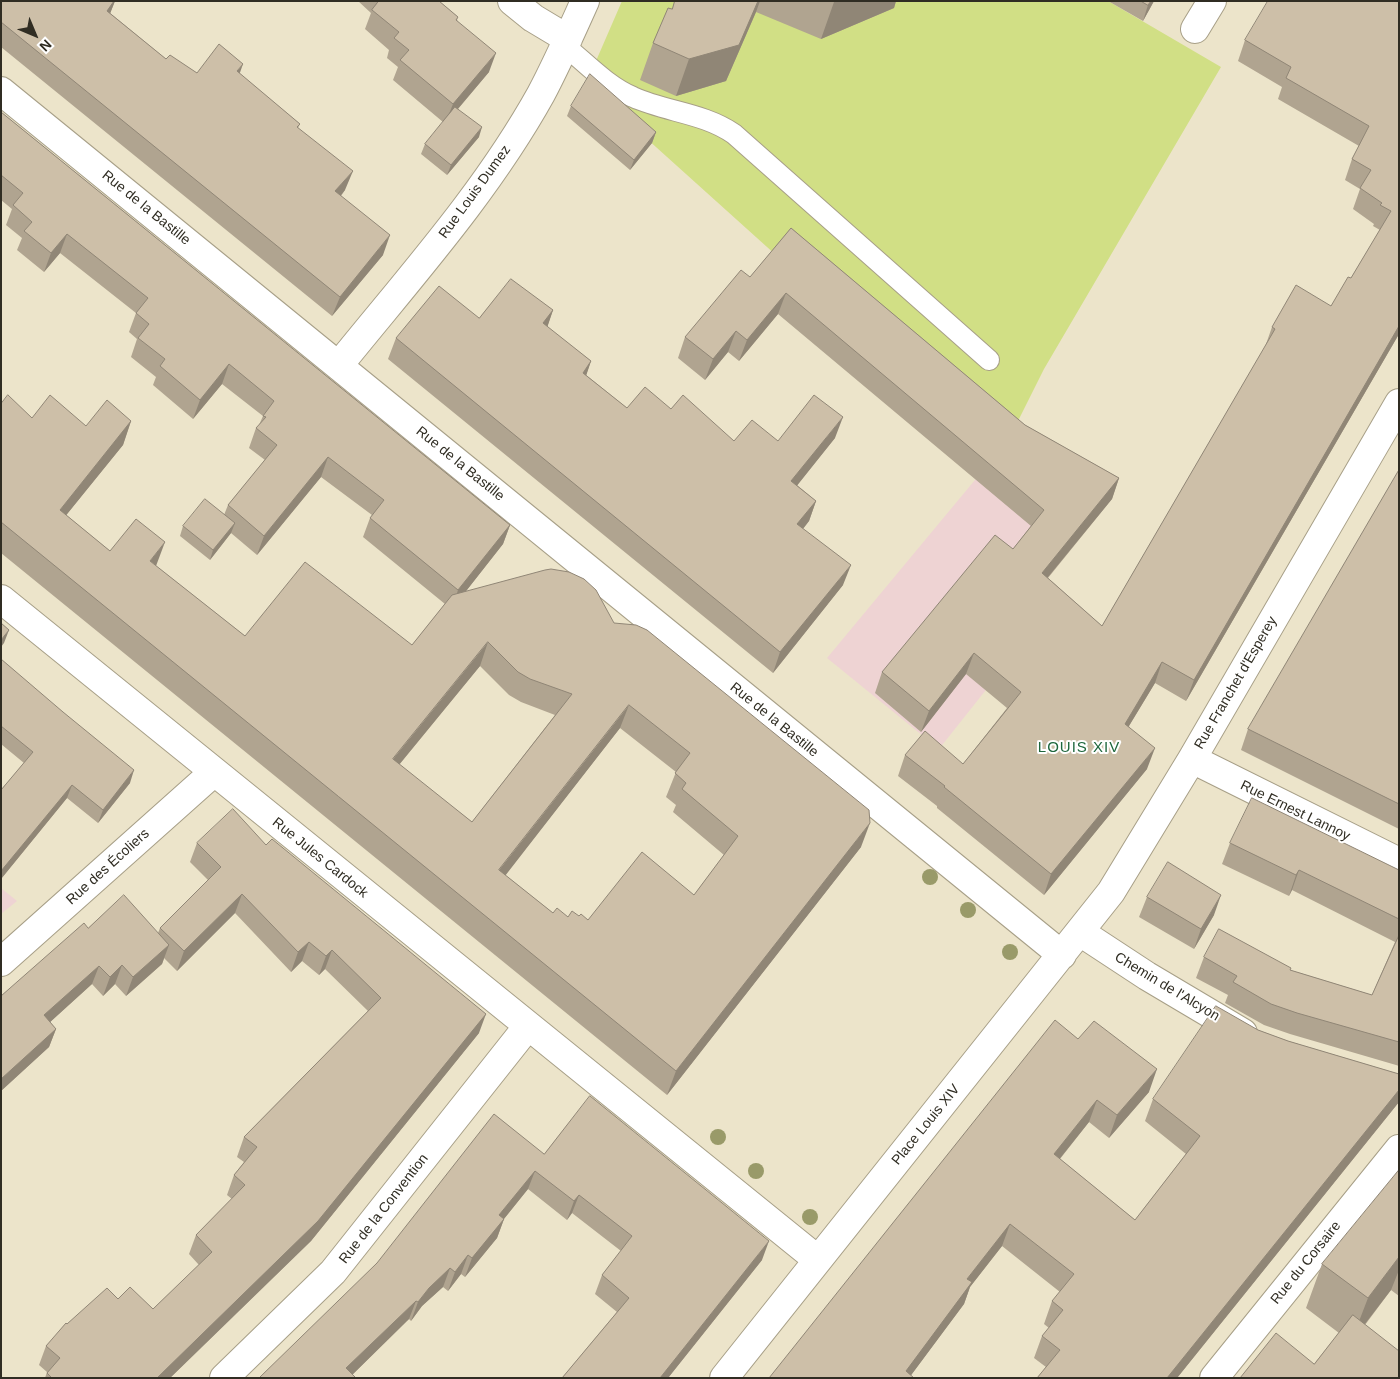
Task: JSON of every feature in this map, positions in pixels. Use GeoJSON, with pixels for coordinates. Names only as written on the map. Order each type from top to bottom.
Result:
{"type":"FeatureCollection","features":[{"type":"Feature","properties":{"kind":"street"},"geometry":{"type":"LineString","coordinates":[[512,1],[566,42]]}},
{"type":"Feature","properties":{"kind":"street","name":"Rue Louis Dumez"},"geometry":{"type":"LineString","coordinates":[[339,365],[471,202],[508,148],[541,94],[585,1]]}},
{"type":"Feature","properties":{"kind":"street"},"geometry":{"type":"LineString","coordinates":[[1195,29],[1212,1]]}},
{"type":"Feature","properties":{"kind":"street","name":"Rue de la Bastille"},"geometry":{"type":"LineString","coordinates":[[1,91],[1062,954]]}},
{"type":"Feature","properties":{"kind":"street","name":"Rue Franchet d'Esperey"},"geometry":{"type":"LineString","coordinates":[[1062,954],[1100,908],[1124,874],[1399,403]]}},
{"type":"Feature","properties":{"kind":"street","name":"Rue Jules Cardock"},"geometry":{"type":"LineString","coordinates":[[1,599],[818,1260]]}},
{"type":"Feature","properties":{"kind":"street","name":"Rue Ernest Lannoy"},"geometry":{"type":"LineString","coordinates":[[1192,759],[1399,862]]}},
{"type":"Feature","properties":{"kind":"street","name":"Rue des Écoliers"},"geometry":{"type":"LineString","coordinates":[[1,962],[214,772]]}},
{"type":"Feature","properties":{"kind":"street","name":"Chemin de l'Alcyon"},"geometry":{"type":"LineString","coordinates":[[1080,932],[1146,976],[1242,1032],[1263,1042]]}},
{"type":"Feature","properties":{"kind":"street","name":"Place Louis XIV"},"geometry":{"type":"LineString","coordinates":[[724,1378],[1062,954]]}},
{"type":"Feature","properties":{"kind":"street","name":"Rue de la Convention"},"geometry":{"type":"LineString","coordinates":[[224,1378],[333,1272],[528,1026]]}},
{"type":"Feature","properties":{"kind":"street","name":"Rue du Corsaire"},"geometry":{"type":"LineString","coordinates":[[1214,1378],[1399,1149]]}},
{"type":"Feature","properties":{"kind":"lane"},"geometry":{"type":"LineString","coordinates":[[566,42],[614,86],[633,97],[712,121],[734,134],[989,360]]}},
{"type":"Feature","properties":{"kind":"shaded area"},"geometry":{"type":"Polygon","coordinates":[[[1009,439],[1057,468],[1035,593],[1024,642],[939,749],[827,658],[1009,439]]]}},
{"type":"Feature","properties":{"kind":"shaded area"},"geometry":{"type":"Polygon","coordinates":[[[1,888],[17,901],[1,914],[1,888]]]}},
{"type":"Feature","properties":{"kind":"green space"},"geometry":{"type":"Polygon","coordinates":[[[622,1],[1108,1],[1221,67],[1044,369],[1009,439],[777,256],[586,84],[622,1]]]}},
{"type":"Feature","properties":{"kind":"building"},"geometry":{"type":"Polygon","coordinates":[[[1,1],[114,1],[107,11],[166,59],[170,55],[197,73],[219,44],[243,64],[237,71],[300,124],[297,127],[353,171],[335,191],[390,235],[340,297],[1,22],[1,1]]]}},
{"type":"Feature","properties":{"kind":"building"},"geometry":{"type":"Polygon","coordinates":[[[379,1],[439,1],[458,17],[456,20],[496,53],[453,104],[400,60],[409,50],[394,38],[399,32],[372,10],[379,1]]]}},
{"type":"Feature","properties":{"kind":"building"},"geometry":{"type":"Polygon","coordinates":[[[675,1],[758,1],[739,45],[689,59],[653,43],[668,8],[672,9],[675,1]]]}},
{"type":"Feature","properties":{"kind":"building"},"geometry":{"type":"Polygon","coordinates":[[[1141,1],[1151,1],[1148,5],[1141,1]]]}},
{"type":"Feature","properties":{"kind":"building"},"geometry":{"type":"Polygon","coordinates":[[[1268,1],[1399,1],[1399,326],[1194,680],[1162,662],[1125,724],[1155,748],[1051,874],[905,755],[925,731],[963,764],[1021,692],[974,653],[929,711],[882,672],[995,535],[1013,549],[1044,510],[786,293],[747,340],[736,331],[713,359],[685,337],[741,270],[750,277],[791,228],[1025,425],[1119,478],[1042,573],[1102,626],[1275,329],[1272,327],[1296,285],[1331,306],[1348,277],[1351,278],[1391,211],[1380,205],[1382,203],[1360,188],[1371,170],[1352,159],[1369,126],[1286,78],[1291,67],[1245,40],[1268,1]]]}},
{"type":"Feature","properties":{"kind":"building"},"geometry":{"type":"Polygon","coordinates":[[[590,74],[656,132],[634,160],[571,106],[590,74]]]}},
{"type":"Feature","properties":{"kind":"building"},"geometry":{"type":"Polygon","coordinates":[[[455,107],[482,127],[451,165],[425,144],[455,107]]]}},
{"type":"Feature","properties":{"kind":"building"},"geometry":{"type":"Polygon","coordinates":[[[1,112],[510,525],[458,590],[370,518],[384,500],[328,457],[264,536],[228,505],[277,445],[256,428],[266,417],[263,416],[274,401],[229,364],[200,400],[160,366],[165,359],[138,338],[149,324],[136,313],[148,298],[67,234],[51,253],[24,231],[32,222],[13,205],[23,193],[1,175],[1,112]]]}},
{"type":"Feature","properties":{"kind":"building"},"geometry":{"type":"Polygon","coordinates":[[[511,279],[553,310],[543,323],[591,361],[583,373],[627,408],[645,387],[671,409],[683,395],[734,441],[752,420],[778,441],[814,395],[843,417],[791,481],[816,501],[797,524],[851,565],[780,652],[396,338],[439,286],[479,318],[511,279]]]}},
{"type":"Feature","properties":{"kind":"building"},"geometry":{"type":"Polygon","coordinates":[[[8,395],[32,418],[50,395],[86,426],[107,400],[131,421],[60,510],[110,551],[136,519],[165,542],[150,561],[245,636],[305,562],[412,645],[452,595],[545,570],[569,572],[584,579],[596,590],[614,623],[636,625],[647,630],[869,810],[870,823],[676,1071],[1,522],[1,404],[8,395]],[[488,642],[393,759],[472,822],[572,694],[530,679],[518,672],[488,642]],[[629,705],[499,870],[553,913],[557,908],[568,917],[572,911],[579,916],[581,914],[588,920],[642,852],[694,895],[738,836],[682,789],[686,783],[675,773],[690,753],[629,705]]]}},
{"type":"Feature","properties":{"kind":"building"},"geometry":{"type":"Polygon","coordinates":[[[1399,470],[1399,804],[1248,729],[1399,470]]]}},
{"type":"Feature","properties":{"kind":"building"},"geometry":{"type":"Polygon","coordinates":[[[205,499],[235,523],[213,550],[183,526],[205,499]]]}},
{"type":"Feature","properties":{"kind":"building"},"geometry":{"type":"Polygon","coordinates":[[[1,623],[9,630],[1,640],[1,623]]]}},
{"type":"Feature","properties":{"kind":"building"},"geometry":{"type":"Polygon","coordinates":[[[1,659],[134,770],[103,810],[72,785],[1,871],[1,790],[33,752],[1,726],[1,659]]]}},
{"type":"Feature","properties":{"kind":"building"},"geometry":{"type":"Polygon","coordinates":[[[1252,798],[1399,870],[1399,919],[1299,870],[1296,875],[1230,843],[1252,798]]]}},
{"type":"Feature","properties":{"kind":"building"},"geometry":{"type":"Polygon","coordinates":[[[233,809],[266,845],[272,839],[486,1014],[318,1221],[157,1378],[52,1378],[47,1373],[60,1358],[46,1346],[66,1323],[107,1288],[118,1299],[130,1287],[153,1309],[212,1252],[196,1235],[245,1185],[234,1175],[257,1147],[244,1137],[381,998],[332,950],[326,956],[309,942],[298,952],[242,894],[184,951],[160,928],[221,867],[197,843],[233,809]]]}},
{"type":"Feature","properties":{"kind":"building"},"geometry":{"type":"Polygon","coordinates":[[[1168,862],[1221,895],[1201,929],[1147,897],[1168,862]]]}},
{"type":"Feature","properties":{"kind":"building"},"geometry":{"type":"Polygon","coordinates":[[[124,895],[169,945],[133,977],[122,965],[110,977],[99,966],[44,1015],[56,1029],[1,1079],[1,996],[84,923],[88,928],[124,895]]]}},
{"type":"Feature","properties":{"kind":"building"},"geometry":{"type":"Polygon","coordinates":[[[1219,929],[1291,968],[1290,970],[1372,995],[1399,935],[1399,1042],[1271,1004],[1233,982],[1237,976],[1204,957],[1219,929]]]}},
{"type":"Feature","properties":{"kind":"building"},"geometry":{"type":"Polygon","coordinates":[[[1216,1006],[1258,1030],[1288,1041],[1399,1074],[1399,1090],[1167,1378],[1037,1378],[1060,1350],[1042,1336],[1063,1310],[1052,1301],[1074,1274],[1010,1224],[967,1279],[972,1282],[906,1371],[914,1378],[769,1378],[1055,1020],[1078,1039],[1094,1021],[1157,1069],[1117,1115],[1097,1100],[1054,1154],[1135,1220],[1200,1136],[1153,1099],[1216,1006]]]}},
{"type":"Feature","properties":{"kind":"building"},"geometry":{"type":"Polygon","coordinates":[[[590,1096],[769,1241],[660,1378],[562,1378],[629,1298],[602,1275],[632,1236],[579,1195],[574,1201],[535,1171],[499,1215],[504,1219],[472,1258],[468,1255],[455,1272],[450,1268],[429,1288],[418,1302],[416,1301],[346,1368],[356,1378],[259,1378],[377,1263],[494,1114],[544,1154],[590,1096]]]}},
{"type":"Feature","properties":{"kind":"building"},"geometry":{"type":"Polygon","coordinates":[[[1399,1170],[1399,1257],[1368,1298],[1322,1264],[1399,1170]]]}},
{"type":"Feature","properties":{"kind":"building"},"geometry":{"type":"Polygon","coordinates":[[[1353,1315],[1399,1351],[1399,1378],[1240,1378],[1276,1333],[1314,1364],[1353,1315]]]}},
{"type":"Feature","properties":{"kind":"district","name":"LOUIS XIV"},"geometry":{"type":"Point","coordinates":[1079,748]}}]}
